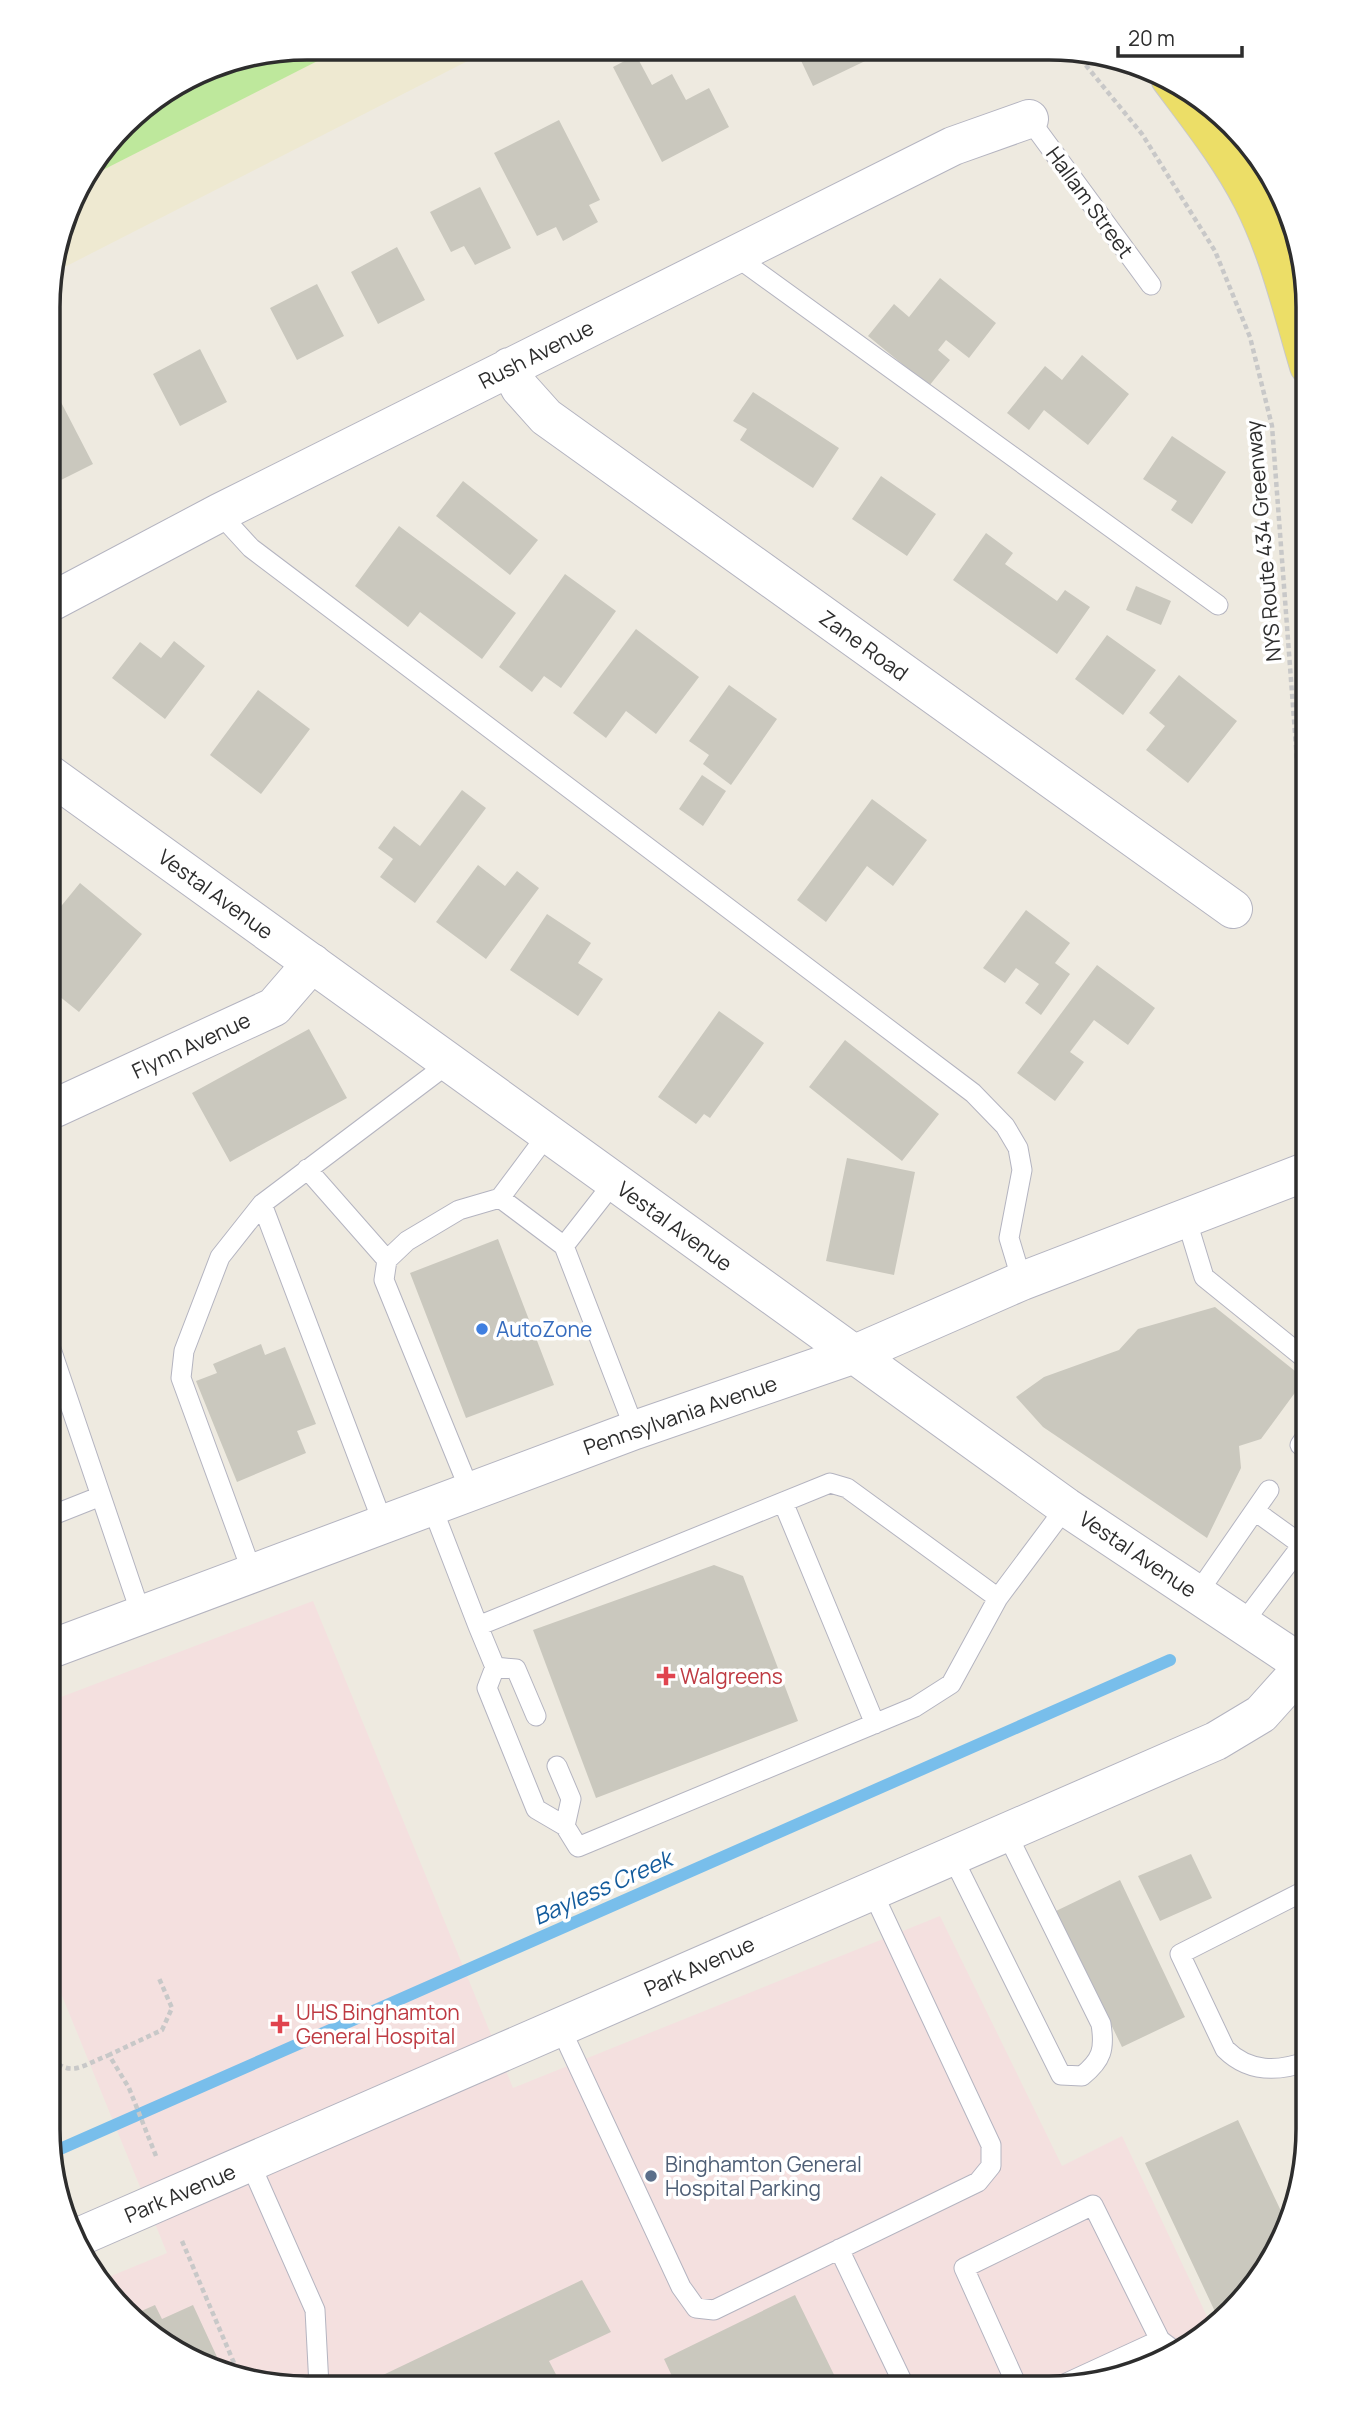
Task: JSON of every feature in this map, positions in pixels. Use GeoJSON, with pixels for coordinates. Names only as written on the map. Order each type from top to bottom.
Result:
{"type":"FeatureCollection","features":[{"type":"Feature","properties":{"kind":"main road"},"geometry":{"type":"LineString","coordinates":[[1188,102],[1214,137],[1255,206],[1278,263],[1296,323]]}},
{"type":"Feature","properties":{"kind":"main road"},"geometry":{"type":"LineString","coordinates":[[1194,106],[1272,200]]}},
{"type":"Feature","properties":{"kind":"street","name":"Rush Avenue"},"geometry":{"type":"LineString","coordinates":[[60,597],[219,513],[953,146],[1029,119]]}},
{"type":"Feature","properties":{"kind":"street","name":"Zane Road"},"geometry":{"type":"LineString","coordinates":[[509,367],[520,387],[547,417],[1233,909]]}},
{"type":"Feature","properties":{"kind":"street","name":"Vestal Avenue"},"geometry":{"type":"LineString","coordinates":[[60,782],[1066,1507],[1296,1660]]}},
{"type":"Feature","properties":{"kind":"street","name":"Flynn Avenue"},"geometry":{"type":"LineString","coordinates":[[60,1106],[274,1007],[312,963]]}},
{"type":"Feature","properties":{"kind":"street","name":"Pennsylvania Avenue"},"geometry":{"type":"LineString","coordinates":[[60,1645],[635,1430],[855,1354],[1022,1281],[1296,1176]]}},
{"type":"Feature","properties":{"kind":"street","name":"Park Avenue"},"geometry":{"type":"LineString","coordinates":[[84,2235],[1240,1728],[1278,1698],[1296,1678]]}},
{"type":"Feature","properties":{"kind":"lane","name":"Hallam Street"},"geometry":{"type":"LineString","coordinates":[[1029,119],[1152,285]]}},
{"type":"Feature","properties":{"kind":"lane"},"geometry":{"type":"LineString","coordinates":[[734,255],[1218,605]]}},
{"type":"Feature","properties":{"kind":"lane"},"geometry":{"type":"LineString","coordinates":[[219,513],[251,548],[973,1093],[1005,1126],[1018,1148],[1022,1170],[1009,1238],[1022,1281]]}},
{"type":"Feature","properties":{"kind":"lane"},"geometry":{"type":"LineString","coordinates":[[252,1572],[181,1378],[184,1351],[220,1257],[262,1204],[449,1063]]}},
{"type":"Feature","properties":{"kind":"lane"},"geometry":{"type":"LineString","coordinates":[[470,1491],[384,1280],[387,1260],[407,1241],[459,1210],[500,1198],[547,1135]]}},
{"type":"Feature","properties":{"kind":"lane"},"geometry":{"type":"LineString","coordinates":[[307,1170],[387,1260]]}},
{"type":"Feature","properties":{"kind":"lane"},"geometry":{"type":"LineString","coordinates":[[564,1246],[614,1182]]}},
{"type":"Feature","properties":{"kind":"lane"},"geometry":{"type":"LineString","coordinates":[[500,1198],[564,1246],[635,1430]]}},
{"type":"Feature","properties":{"kind":"lane"},"geometry":{"type":"LineString","coordinates":[[262,1204],[384,1526]]}},
{"type":"Feature","properties":{"kind":"lane"},"geometry":{"type":"LineString","coordinates":[[1186,1218],[1204,1277],[1296,1351]]}},
{"type":"Feature","properties":{"kind":"lane"},"geometry":{"type":"LineString","coordinates":[[60,1375],[141,1614]]}},
{"type":"Feature","properties":{"kind":"lane"},"geometry":{"type":"LineString","coordinates":[[478,1626],[830,1483],[847,1488],[998,1598]]}},
{"type":"Feature","properties":{"kind":"lane"},"geometry":{"type":"LineString","coordinates":[[1197,1594],[1269,1490]]}},
{"type":"Feature","properties":{"kind":"lane"},"geometry":{"type":"LineString","coordinates":[[60,1512],[101,1496]]}},
{"type":"Feature","properties":{"kind":"lane"},"geometry":{"type":"LineString","coordinates":[[783,1502],[875,1724]]}},
{"type":"Feature","properties":{"kind":"lane"},"geometry":{"type":"LineString","coordinates":[[432,1507],[495,1667],[486,1688],[536,1809],[565,1826],[578,1847],[915,1707],[951,1684],[998,1598],[1066,1507]]}},
{"type":"Feature","properties":{"kind":"lane"},"geometry":{"type":"LineString","coordinates":[[1255,1511],[1296,1536]]}},
{"type":"Feature","properties":{"kind":"lane"},"geometry":{"type":"LineString","coordinates":[[1243,1623],[1296,1553]]}},
{"type":"Feature","properties":{"kind":"lane"},"geometry":{"type":"LineString","coordinates":[[495,1667],[516,1670],[536,1716]]}},
{"type":"Feature","properties":{"kind":"lane"},"geometry":{"type":"LineString","coordinates":[[557,1766],[571,1799],[565,1826]]}},
{"type":"Feature","properties":{"kind":"lane"},"geometry":{"type":"LineString","coordinates":[[952,1856],[1061,2075],[1082,2076],[1098,2064],[1105,2045],[1101,2024],[1006,1832]]}},
{"type":"Feature","properties":{"kind":"lane"},"geometry":{"type":"LineString","coordinates":[[561,2027],[681,2287],[696,2308],[714,2310],[978,2182],[991,2166],[991,2145],[872,1891]]}},
{"type":"Feature","properties":{"kind":"lane"},"geometry":{"type":"LineString","coordinates":[[1296,1895],[1180,1954],[1225,2049],[1237,2061],[1258,2069],[1296,2066]]}},
{"type":"Feature","properties":{"kind":"lane"},"geometry":{"type":"LineString","coordinates":[[250,2163],[315,2310],[318,2376]]}},
{"type":"Feature","properties":{"kind":"lane"},"geometry":{"type":"LineString","coordinates":[[1013,2376],[964,2268],[1093,2205],[1160,2340],[1167,2345]]}},
{"type":"Feature","properties":{"kind":"lane"},"geometry":{"type":"LineString","coordinates":[[839,2249],[900,2376]]}},
{"type":"Feature","properties":{"kind":"lane"},"geometry":{"type":"LineString","coordinates":[[1091,2372],[1160,2340]]}},
{"type":"Feature","properties":{"kind":"path","name":"NYS Route 434 Greenway"},"geometry":{"type":"LineString","coordinates":[[1083,62],[1142,134],[1208,239],[1250,337],[1272,426],[1296,747]]}},
{"type":"Feature","properties":{"kind":"path"},"geometry":{"type":"LineString","coordinates":[[60,2067],[70,2070],[162,2030],[172,2008],[158,1976]]}},
{"type":"Feature","properties":{"kind":"path"},"geometry":{"type":"LineString","coordinates":[[108,2055],[129,2088],[156,2156]]}},
{"type":"Feature","properties":{"kind":"path"},"geometry":{"type":"LineString","coordinates":[[182,2241],[235,2364]]}},
{"type":"Feature","properties":{"kind":"shaded area"},"geometry":{"type":"Polygon","coordinates":[[[291,60],[470,60],[63,268],[78,212],[101,169],[144,121],[169,101],[197,85],[243,68],[291,60]]]}},
{"type":"Feature","properties":{"kind":"shaded area","name":"UHS Binghamton General Hospital"},"geometry":{"type":"Polygon","coordinates":[[[313,1601],[513,2088],[940,1916],[1062,2166],[1122,2136],[1208,2318],[1187,2334],[1144,2357],[1097,2371],[1049,2376],[307,2376],[259,2371],[197,2350],[169,2334],[144,2314],[109,2277],[167,2253],[60,1991],[60,1697],[313,1601]]]}},
{"type":"Feature","properties":{"kind":"green space"},"geometry":{"type":"Polygon","coordinates":[[[319,60],[99,172],[121,144],[144,121],[169,101],[197,85],[259,64],[319,60]]]}},
{"type":"Feature","properties":{"kind":"building"},"geometry":{"type":"Polygon","coordinates":[[[626,60],[639,60],[652,85],[672,74],[686,100],[709,88],[729,127],[662,162],[613,67],[626,60]]]}},
{"type":"Feature","properties":{"kind":"building"},"geometry":{"type":"Polygon","coordinates":[[[801,60],[867,60],[813,86],[801,60]]]}},
{"type":"Feature","properties":{"kind":"building"},"geometry":{"type":"Polygon","coordinates":[[[559,120],[600,200],[589,205],[598,222],[563,241],[556,227],[537,236],[494,153],[559,120]]]}},
{"type":"Feature","properties":{"kind":"building"},"geometry":{"type":"Polygon","coordinates":[[[480,187],[511,248],[475,265],[464,246],[451,252],[430,212],[480,187]]]}},
{"type":"Feature","properties":{"kind":"building"},"geometry":{"type":"Polygon","coordinates":[[[397,247],[425,300],[378,324],[351,272],[397,247]]]}},
{"type":"Feature","properties":{"kind":"building"},"geometry":{"type":"Polygon","coordinates":[[[940,278],[996,323],[969,358],[946,340],[938,350],[950,360],[929,386],[868,336],[894,304],[909,317],[940,278]]]}},
{"type":"Feature","properties":{"kind":"building"},"geometry":{"type":"Polygon","coordinates":[[[317,284],[344,336],[297,360],[270,308],[317,284]]]}},
{"type":"Feature","properties":{"kind":"building"},"geometry":{"type":"Polygon","coordinates":[[[200,349],[227,402],[180,426],[153,374],[200,349]]]}},
{"type":"Feature","properties":{"kind":"building"},"geometry":{"type":"Polygon","coordinates":[[[1082,355],[1129,394],[1088,445],[1044,410],[1029,430],[1007,413],[1045,366],[1062,380],[1082,355]]]}},
{"type":"Feature","properties":{"kind":"building"},"geometry":{"type":"Polygon","coordinates":[[[753,392],[839,448],[813,488],[740,440],[747,429],[733,421],[753,392]]]}},
{"type":"Feature","properties":{"kind":"building"},"geometry":{"type":"Polygon","coordinates":[[[60,400],[93,464],[60,480],[60,400]]]}},
{"type":"Feature","properties":{"kind":"building"},"geometry":{"type":"Polygon","coordinates":[[[1172,436],[1226,472],[1192,524],[1171,510],[1177,501],[1143,479],[1172,436]]]}},
{"type":"Feature","properties":{"kind":"building"},"geometry":{"type":"Polygon","coordinates":[[[881,476],[936,514],[907,556],[852,519],[881,476]]]}},
{"type":"Feature","properties":{"kind":"building"},"geometry":{"type":"Polygon","coordinates":[[[463,481],[538,540],[510,575],[436,516],[463,481]]]}},
{"type":"Feature","properties":{"kind":"building"},"geometry":{"type":"Polygon","coordinates":[[[399,526],[516,613],[482,659],[420,612],[408,627],[355,586],[399,526]]]}},
{"type":"Feature","properties":{"kind":"building"},"geometry":{"type":"Polygon","coordinates":[[[986,533],[1013,553],[1005,564],[1057,601],[1065,590],[1090,607],[1057,654],[953,580],[986,533]]]}},
{"type":"Feature","properties":{"kind":"building"},"geometry":{"type":"Polygon","coordinates":[[[565,574],[616,611],[561,688],[544,676],[532,692],[499,667],[565,574]]]}},
{"type":"Feature","properties":{"kind":"building"},"geometry":{"type":"Polygon","coordinates":[[[1136,586],[1171,601],[1161,625],[1126,610],[1136,586]]]}},
{"type":"Feature","properties":{"kind":"building"},"geometry":{"type":"Polygon","coordinates":[[[636,629],[699,677],[656,734],[626,711],[606,738],[573,713],[636,629]]]}},
{"type":"Feature","properties":{"kind":"building"},"geometry":{"type":"Polygon","coordinates":[[[1107,635],[1156,670],[1123,715],[1075,679],[1107,635]]]}},
{"type":"Feature","properties":{"kind":"building"},"geometry":{"type":"Polygon","coordinates":[[[174,641],[205,666],[165,719],[112,678],[140,642],[161,658],[174,641]]]}},
{"type":"Feature","properties":{"kind":"building"},"geometry":{"type":"Polygon","coordinates":[[[1179,675],[1237,721],[1188,783],[1146,750],[1165,726],[1149,713],[1179,675]]]}},
{"type":"Feature","properties":{"kind":"building"},"geometry":{"type":"Polygon","coordinates":[[[729,685],[777,719],[731,785],[703,764],[709,755],[689,741],[729,685]]]}},
{"type":"Feature","properties":{"kind":"building"},"geometry":{"type":"Polygon","coordinates":[[[258,690],[310,729],[261,794],[210,755],[258,690]]]}},
{"type":"Feature","properties":{"kind":"building"},"geometry":{"type":"Polygon","coordinates":[[[702,775],[726,791],[703,826],[679,809],[702,775]]]}},
{"type":"Feature","properties":{"kind":"building"},"geometry":{"type":"Polygon","coordinates":[[[462,790],[486,808],[415,903],[380,877],[393,859],[378,848],[394,826],[420,846],[462,790]]]}},
{"type":"Feature","properties":{"kind":"building"},"geometry":{"type":"Polygon","coordinates":[[[872,799],[927,840],[893,886],[867,866],[826,922],[797,900],[872,799]]]}},
{"type":"Feature","properties":{"kind":"building"},"geometry":{"type":"Polygon","coordinates":[[[478,865],[505,886],[517,871],[539,888],[486,959],[436,922],[478,865]]]}},
{"type":"Feature","properties":{"kind":"building"},"geometry":{"type":"Polygon","coordinates":[[[80,883],[142,934],[79,1012],[60,997],[60,908],[80,883]]]}},
{"type":"Feature","properties":{"kind":"building"},"geometry":{"type":"Polygon","coordinates":[[[1026,910],[1070,943],[1055,963],[1070,974],[1041,1015],[1025,1003],[1039,984],[1016,968],[1005,983],[983,968],[1026,910]]]}},
{"type":"Feature","properties":{"kind":"building"},"geometry":{"type":"Polygon","coordinates":[[[547,914],[591,943],[578,963],[603,979],[578,1016],[510,970],[547,914]]]}},
{"type":"Feature","properties":{"kind":"building"},"geometry":{"type":"Polygon","coordinates":[[[1097,965],[1155,1008],[1128,1045],[1094,1020],[1070,1052],[1084,1062],[1055,1101],[1017,1073],[1097,965]]]}},
{"type":"Feature","properties":{"kind":"building"},"geometry":{"type":"Polygon","coordinates":[[[719,1011],[764,1043],[710,1118],[704,1114],[696,1124],[658,1097],[719,1011]]]}},
{"type":"Feature","properties":{"kind":"building"},"geometry":{"type":"Polygon","coordinates":[[[309,1029],[347,1098],[230,1162],[192,1093],[309,1029]]]}},
{"type":"Feature","properties":{"kind":"building"},"geometry":{"type":"Polygon","coordinates":[[[845,1040],[939,1114],[902,1161],[809,1087],[845,1040]]]}},
{"type":"Feature","properties":{"kind":"building"},"geometry":{"type":"Polygon","coordinates":[[[847,1158],[915,1172],[894,1275],[826,1261],[847,1158]]]}},
{"type":"Feature","properties":{"kind":"building","name":"AutoZone"},"geometry":{"type":"Polygon","coordinates":[[[498,1239],[554,1385],[466,1418],[410,1273],[498,1239]]]}},
{"type":"Feature","properties":{"kind":"building"},"geometry":{"type":"Polygon","coordinates":[[[1215,1307],[1296,1372],[1296,1391],[1261,1439],[1239,1446],[1241,1468],[1207,1538],[1043,1427],[1016,1397],[1044,1377],[1119,1350],[1138,1329],[1215,1307]]]}},
{"type":"Feature","properties":{"kind":"building"},"geometry":{"type":"Polygon","coordinates":[[[261,1344],[265,1355],[285,1347],[316,1424],[297,1431],[306,1453],[237,1482],[196,1381],[217,1373],[213,1364],[261,1344]]]}},
{"type":"Feature","properties":{"kind":"building","name":"Walgreens"},"geometry":{"type":"Polygon","coordinates":[[[714,1565],[743,1576],[798,1721],[596,1798],[533,1630],[714,1565]]]}},
{"type":"Feature","properties":{"kind":"building"},"geometry":{"type":"Polygon","coordinates":[[[1191,1854],[1212,1898],[1160,1921],[1138,1876],[1191,1854]]]}},
{"type":"Feature","properties":{"kind":"building"},"geometry":{"type":"Polygon","coordinates":[[[1120,1880],[1185,2017],[1122,2047],[1056,1911],[1120,1880]]]}},
{"type":"Feature","properties":{"kind":"building"},"geometry":{"type":"Polygon","coordinates":[[[1238,2120],[1282,2212],[1255,2266],[1215,2311],[1145,2163],[1238,2120]]]}},
{"type":"Feature","properties":{"kind":"building"},"geometry":{"type":"Polygon","coordinates":[[[582,2280],[611,2332],[549,2361],[557,2376],[383,2375],[582,2280]]]}},
{"type":"Feature","properties":{"kind":"building"},"geometry":{"type":"Polygon","coordinates":[[[795,2295],[835,2376],[672,2376],[664,2359],[795,2295]]]}},
{"type":"Feature","properties":{"kind":"building"},"geometry":{"type":"Polygon","coordinates":[[[155,2305],[162,2319],[193,2305],[218,2359],[169,2334],[141,2311],[155,2305]]]}},
{"type":"Feature","properties":{"kind":"waterway","name":"Bayless Creek"},"geometry":{"type":"LineString","coordinates":[[61,2149],[1170,1660]]}},
{"type":"Feature","properties":{"kind":"place","name":"AutoZone"},"geometry":{"type":"Point","coordinates":[482,1329]}},
{"type":"Feature","properties":{"kind":"place","name":"Walgreens"},"geometry":{"type":"Point","coordinates":[666,1676]}},
{"type":"Feature","properties":{"kind":"place","name":"UHS Binghamton General Hospital"},"geometry":{"type":"Point","coordinates":[280,2024]}},
{"type":"Feature","properties":{"kind":"place","name":"Binghamton General Hospital Parking"},"geometry":{"type":"Point","coordinates":[651,2176]}}]}
